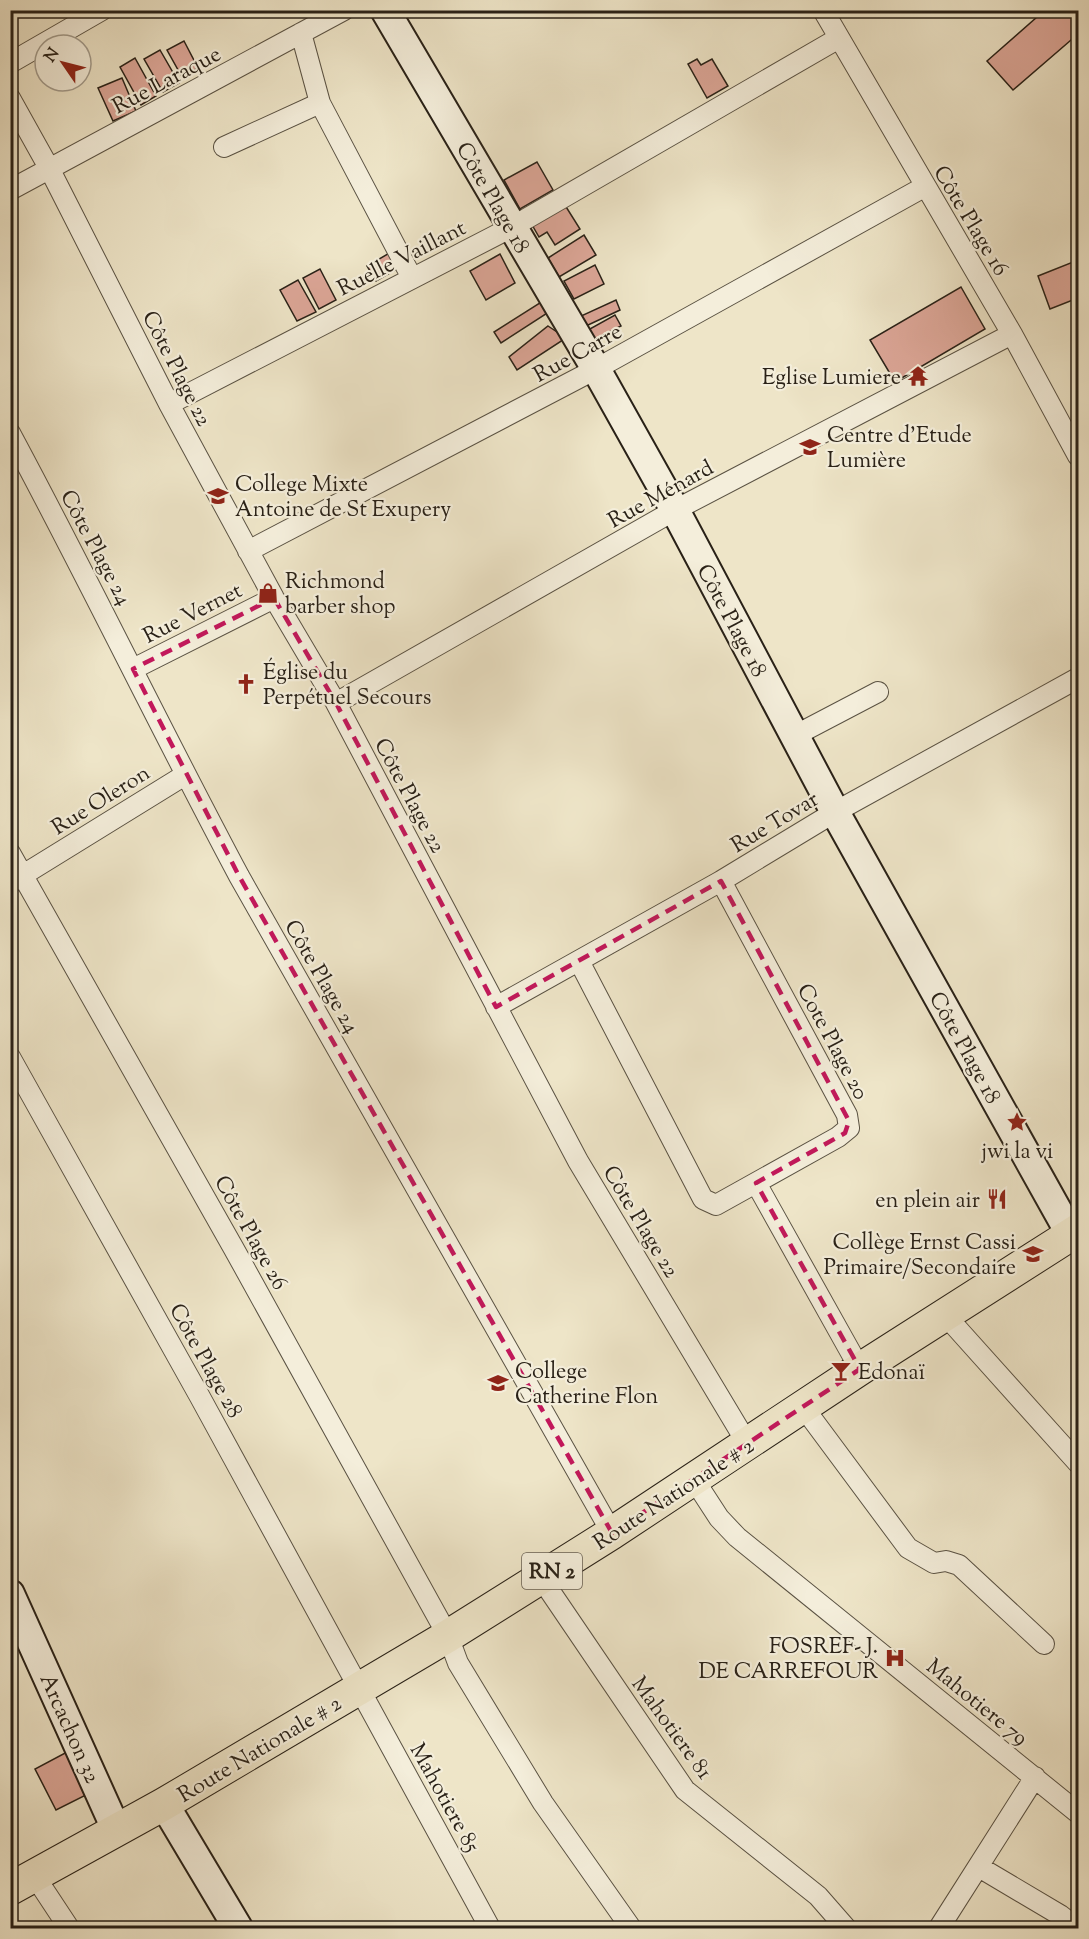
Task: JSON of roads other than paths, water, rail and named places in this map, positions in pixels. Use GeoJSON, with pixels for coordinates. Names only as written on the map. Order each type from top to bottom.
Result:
{"type":"FeatureCollection","features":[{"type":"Feature","properties":{"kind":"main road","name":"Route Nationale # 2"},"geometry":{"type":"LineString","coordinates":[[22,1882],[164,1804],[448,1636],[612,1533],[860,1369],[1075,1233]]}},
{"type":"Feature","properties":{"kind":"street"},"geometry":{"type":"LineString","coordinates":[[10,63],[102,10]]}},
{"type":"Feature","properties":{"kind":"street","name":"Rue Laraque"},"geometry":{"type":"LineString","coordinates":[[10,190],[344,10]]}},
{"type":"Feature","properties":{"kind":"street","name":"Côte Plage 18"},"geometry":{"type":"LineString","coordinates":[[385,10],[596,369],[675,510],[835,812],[1075,1233]]}},
{"type":"Feature","properties":{"kind":"street","name":"Côte Plage 16"},"geometry":{"type":"LineString","coordinates":[[823,10],[924,187],[1012,334],[1078,456]]}},
{"type":"Feature","properties":{"kind":"street"},"geometry":{"type":"LineString","coordinates":[[301,33],[320,103],[412,278]]}},
{"type":"Feature","properties":{"kind":"street","name":"Ruelle Vaillant"},"geometry":{"type":"LineString","coordinates":[[169,404],[512,227],[839,38]]}},
{"type":"Feature","properties":{"kind":"street","name":"Côte Plage 22"},"geometry":{"type":"LineString","coordinates":[[10,98],[49,168],[169,404],[274,598],[336,703],[578,1161],[747,1443]]}},
{"type":"Feature","properties":{"kind":"street"},"geometry":{"type":"LineString","coordinates":[[224,147],[320,103]]}},
{"type":"Feature","properties":{"kind":"street","name":"Rue Carre"},"geometry":{"type":"LineString","coordinates":[[248,551],[596,369],[924,187]]}},
{"type":"Feature","properties":{"kind":"street","name":"Rue Ménard"},"geometry":{"type":"LineString","coordinates":[[336,703],[675,510],[1012,334]]}},
{"type":"Feature","properties":{"kind":"street","name":"Côte Plage 24"},"geometry":{"type":"LineString","coordinates":[[10,433],[99,600],[185,775],[239,876],[612,1533]]}},
{"type":"Feature","properties":{"kind":"street","name":"Rue Vernet"},"geometry":{"type":"LineString","coordinates":[[132,669],[274,598]]}},
{"type":"Feature","properties":{"kind":"street","name":"Rue Tovar"},"geometry":{"type":"LineString","coordinates":[[496,1008],[721,881],[835,812],[1078,678]]}},
{"type":"Feature","properties":{"kind":"street"},"geometry":{"type":"LineString","coordinates":[[794,736],[878,692]]}},
{"type":"Feature","properties":{"kind":"street","name":"Rue Oleron"},"geometry":{"type":"LineString","coordinates":[[17,879],[185,775]]}},
{"type":"Feature","properties":{"kind":"street","name":"Côte Plage 26"},"geometry":{"type":"LineString","coordinates":[[10,853],[17,879],[234,1250],[448,1636],[458,1663],[543,1803],[631,1929]]}},
{"type":"Feature","properties":{"kind":"street","name":"Cote Plage 20"},"geometry":{"type":"LineString","coordinates":[[579,961],[703,1199],[716,1205],[845,1133],[849,1128],[849,1121],[721,881]]}},
{"type":"Feature","properties":{"kind":"street","name":"Côte Plage 28"},"geometry":{"type":"LineString","coordinates":[[10,1057],[359,1688]]}},
{"type":"Feature","properties":{"kind":"street"},"geometry":{"type":"LineString","coordinates":[[756,1183],[860,1369]]}},
{"type":"Feature","properties":{"kind":"street"},"geometry":{"type":"LineString","coordinates":[[946,1316],[1078,1463]]}},
{"type":"Feature","properties":{"kind":"street"},"geometry":{"type":"LineString","coordinates":[[804,1408],[908,1548],[934,1563],[946,1561],[959,1565],[1044,1644]]}},
{"type":"Feature","properties":{"kind":"street","name":"Mahotiere 79"},"geometry":{"type":"LineString","coordinates":[[693,1478],[719,1518],[737,1537],[1078,1813]]}},
{"type":"Feature","properties":{"kind":"street","name":"Mahotiere 81"},"geometry":{"type":"LineString","coordinates":[[541,1578],[686,1790],[818,1896],[846,1929]]}},
{"type":"Feature","properties":{"kind":"street","name":"Arcachon 32"},"geometry":{"type":"LineString","coordinates":[[10,1594],[116,1829]]}},
{"type":"Feature","properties":{"kind":"street","name":"Mahotiere 85"},"geometry":{"type":"LineString","coordinates":[[359,1688],[490,1929]]}},
{"type":"Feature","properties":{"kind":"street"},"geometry":{"type":"LineString","coordinates":[[939,1929],[1035,1777]]}},
{"type":"Feature","properties":{"kind":"street"},"geometry":{"type":"LineString","coordinates":[[164,1804],[238,1929]]}},
{"type":"Feature","properties":{"kind":"street"},"geometry":{"type":"LineString","coordinates":[[979,1867],[1060,1915],[1077,1929]]}},
{"type":"Feature","properties":{"kind":"street"},"geometry":{"type":"LineString","coordinates":[[22,1882],[69,1929]]}},
{"type":"Feature","properties":{"kind":"place","name":"Eglise Lumiere"},"geometry":{"type":"Point","coordinates":[918,376]}},
{"type":"Feature","properties":{"kind":"place","name":"Centre d'Etude Lumière"},"geometry":{"type":"Point","coordinates":[810,447]}},
{"type":"Feature","properties":{"kind":"place","name":"College Mixte Antoine de St Exupery"},"geometry":{"type":"Point","coordinates":[218,496]}},
{"type":"Feature","properties":{"kind":"place","name":"Richmond barber shop"},"geometry":{"type":"Point","coordinates":[268,593]}},
{"type":"Feature","properties":{"kind":"place","name":"Église du Perpétuel Secours"},"geometry":{"type":"Point","coordinates":[246,684]}},
{"type":"Feature","properties":{"kind":"place","name":"jwi la vi"},"geometry":{"type":"Point","coordinates":[1017,1122]}},
{"type":"Feature","properties":{"kind":"place","name":"en plein air"},"geometry":{"type":"Point","coordinates":[997,1199]}},
{"type":"Feature","properties":{"kind":"place","name":"Collège Ernst Cassi Primaire/Secondaire"},"geometry":{"type":"Point","coordinates":[1033,1254]}},
{"type":"Feature","properties":{"kind":"place","name":"Edonaï"},"geometry":{"type":"Point","coordinates":[841,1371]}},
{"type":"Feature","properties":{"kind":"place","name":"College Catherine Flon"},"geometry":{"type":"Point","coordinates":[498,1383]}},
{"type":"Feature","properties":{"kind":"place","name":"FOSREF- J. DE CARREFOUR"},"geometry":{"type":"Point","coordinates":[895,1658]}}]}
